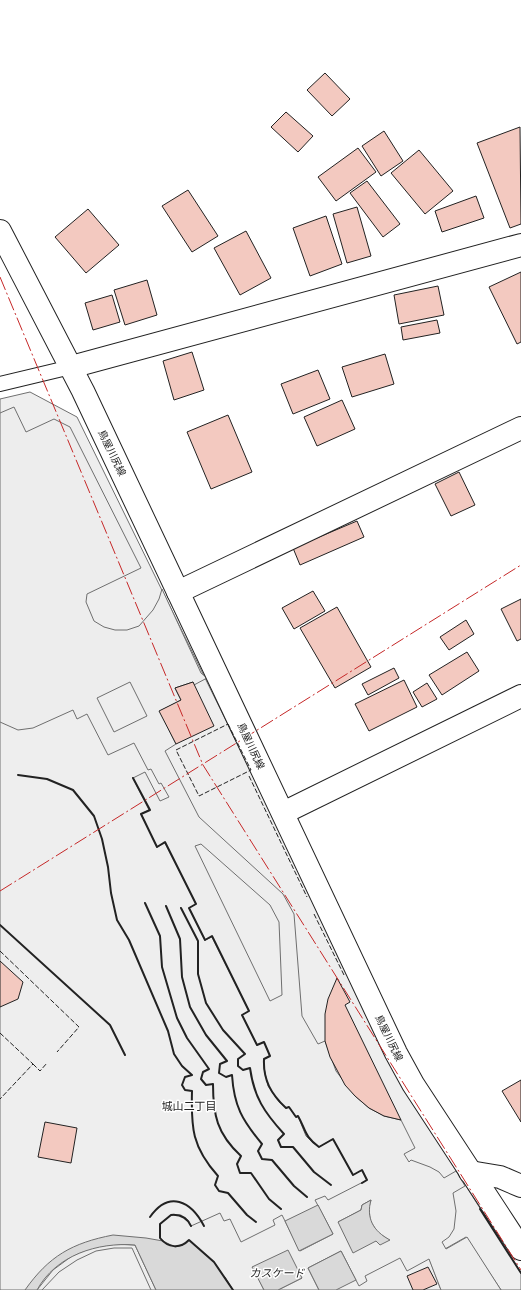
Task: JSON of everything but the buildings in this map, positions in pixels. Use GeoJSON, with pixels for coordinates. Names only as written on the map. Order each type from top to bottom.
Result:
{"type":"FeatureCollection","features":[{"type":"Feature","properties":{"kind":"street","name":"鳥屋川尻線"},"geometry":{"type":"LineString","coordinates":[[0,231],[71,367],[396,1053],[413,1084],[521,1249]]}},
{"type":"Feature","properties":{"kind":"street"},"geometry":{"type":"LineString","coordinates":[[71,367],[521,245]]}},
{"type":"Feature","properties":{"kind":"street"},"geometry":{"type":"LineString","coordinates":[[178,592],[521,428]]}},
{"type":"Feature","properties":{"kind":"street"},"geometry":{"type":"LineString","coordinates":[[283,813],[521,696]]}},
{"type":"Feature","properties":{"kind":"street"},"geometry":{"type":"LineString","coordinates":[[470,1172],[500,1177],[521,1186]]}},
{"type":"Feature","properties":{"kind":"lane"},"geometry":{"type":"LineString","coordinates":[[0,384],[71,367]]}},
{"type":"Feature","properties":{"kind":"shaded area"},"geometry":{"type":"Polygon","coordinates":[[[30,392],[77,417],[414,1104],[521,1273],[521,1290],[501,1290],[466,1237],[429,1258],[441,1290],[0,1290],[0,399],[30,392]]]}},
{"type":"Feature","properties":{"kind":"shaded area"},"geometry":{"type":"Polygon","coordinates":[[[14,407],[26,432],[54,419],[70,427],[141,568],[87,594],[86,602],[94,621],[104,627],[115,630],[127,630],[139,626],[153,610],[162,589],[201,673],[207,678],[194,685],[193,682],[175,688],[181,700],[160,711],[176,744],[165,751],[199,817],[283,894],[294,914],[302,1016],[318,1044],[325,1041],[336,1071],[355,1096],[369,1108],[384,1116],[401,1120],[415,1148],[404,1154],[409,1162],[411,1160],[430,1167],[439,1172],[444,1178],[456,1171],[465,1186],[453,1193],[456,1211],[454,1229],[449,1237],[442,1242],[446,1249],[467,1237],[501,1290],[441,1290],[429,1259],[407,1271],[400,1258],[365,1276],[367,1281],[359,1286],[341,1251],[308,1268],[319,1290],[278,1290],[302,1278],[253,1267],[264,1290],[233,1290],[225,1277],[188,1240],[183,1245],[175,1247],[167,1244],[160,1238],[160,1224],[171,1215],[181,1215],[189,1221],[191,1226],[220,1213],[224,1221],[230,1219],[241,1242],[275,1225],[273,1220],[282,1215],[300,1251],[333,1234],[315,1200],[325,1196],[328,1200],[367,1180],[362,1170],[353,1175],[333,1139],[319,1147],[311,1141],[306,1136],[298,1116],[296,1117],[289,1107],[286,1108],[279,1102],[268,1086],[264,1068],[264,1059],[270,1056],[264,1042],[257,1045],[242,1015],[249,1011],[212,937],[205,940],[189,908],[196,904],[165,843],[157,847],[141,814],[149,810],[133,778],[145,772],[160,801],[169,797],[161,783],[159,784],[151,769],[148,770],[134,743],[108,755],[87,714],[77,719],[73,710],[33,728],[18,730],[0,722],[0,413],[14,407]],[[130,682],[97,698],[114,732],[147,716],[130,682]],[[201,844],[195,846],[270,1001],[282,995],[279,922],[270,905],[201,844]],[[371,1200],[362,1205],[361,1210],[338,1222],[376,1241],[389,1240],[377,1232],[370,1220],[369,1207],[371,1200]]]}},
{"type":"Feature","properties":{"kind":"shaded area"},"geometry":{"type":"Polygon","coordinates":[[[114,1244],[135,1245],[156,1290],[151,1290],[132,1248],[114,1248],[96,1251],[77,1260],[59,1272],[42,1290],[37,1290],[53,1270],[72,1256],[92,1247],[114,1244]]]}},
{"type":"Feature","properties":{"kind":"water"},"geometry":{"type":"Polygon","coordinates":[[[371,1200],[369,1213],[372,1223],[379,1232],[390,1240],[380,1245],[376,1241],[353,1253],[338,1222],[361,1210],[362,1205],[371,1200]]]}},
{"type":"Feature","properties":{"kind":"water"},"geometry":{"type":"Polygon","coordinates":[[[318,1205],[333,1234],[299,1251],[285,1221],[318,1205]]]}},
{"type":"Feature","properties":{"kind":"water"},"geometry":{"type":"Polygon","coordinates":[[[113,1235],[163,1241],[175,1247],[183,1245],[189,1240],[214,1262],[233,1290],[156,1290],[135,1245],[121,1245],[107,1246],[79,1253],[55,1268],[45,1278],[37,1290],[25,1290],[43,1268],[63,1253],[85,1242],[113,1235]]]}},
{"type":"Feature","properties":{"kind":"water","name":"カスケード"},"geometry":{"type":"Polygon","coordinates":[[[288,1250],[302,1278],[278,1290],[264,1290],[252,1267],[288,1250]]]}},
{"type":"Feature","properties":{"kind":"water"},"geometry":{"type":"Polygon","coordinates":[[[341,1251],[356,1280],[336,1290],[319,1290],[308,1268],[341,1251]]]}},
{"type":"Feature","properties":{"kind":"fence"},"geometry":{"type":"LineString","coordinates":[[228,724],[251,770],[199,796],[176,750],[228,724]]}},
{"type":"Feature","properties":{"kind":"fence"},"geometry":{"type":"LineString","coordinates":[[249,776],[307,897]]}},
{"type":"Feature","properties":{"kind":"fence"},"geometry":{"type":"LineString","coordinates":[[314,914],[344,975]]}},
{"type":"Feature","properties":{"kind":"fence"},"geometry":{"type":"LineString","coordinates":[[0,951],[79,1027],[57,1052]]}},
{"type":"Feature","properties":{"kind":"fence"},"geometry":{"type":"LineString","coordinates":[[0,1033],[33,1064],[0,1099]]}},
{"type":"Feature","properties":{"kind":"fence"},"geometry":{"type":"LineString","coordinates":[[33,1064],[40,1071],[47,1063]]}},
{"type":"Feature","properties":{"kind":"wall"},"geometry":{"type":"LineString","coordinates":[[18,775],[47,779],[73,790],[94,816],[102,839],[117,920],[129,940],[168,1031],[174,1054],[182,1066],[192,1075],[185,1077],[182,1085],[185,1090],[192,1091],[193,1127],[198,1146],[209,1166],[218,1176],[215,1185],[219,1191],[228,1193],[247,1215],[256,1222]]}},
{"type":"Feature","properties":{"kind":"wall"},"geometry":{"type":"LineString","coordinates":[[133,778],[150,810],[141,814],[157,847],[165,842],[196,904],[189,908],[205,940],[212,936],[249,1011],[242,1015],[257,1045],[264,1042],[270,1056],[264,1059],[265,1074],[272,1092],[286,1108],[289,1107],[296,1117],[298,1116],[308,1136],[319,1147],[333,1139],[353,1175],[362,1170],[367,1180],[362,1183]]}},
{"type":"Feature","properties":{"kind":"wall"},"geometry":{"type":"LineString","coordinates":[[145,903],[160,936],[162,967],[177,1018],[187,1038],[209,1069],[203,1072],[201,1079],[206,1085],[213,1084],[214,1105],[218,1123],[226,1140],[241,1156],[237,1164],[240,1173],[251,1173],[269,1199],[281,1209]]}},
{"type":"Feature","properties":{"kind":"wall"},"geometry":{"type":"LineString","coordinates":[[166,906],[180,939],[182,977],[190,1007],[206,1035],[227,1061],[220,1064],[219,1073],[226,1077],[232,1075],[237,1104],[244,1120],[262,1144],[258,1151],[262,1159],[272,1160],[294,1186],[307,1197]]}},
{"type":"Feature","properties":{"kind":"wall"},"geometry":{"type":"LineString","coordinates":[[181,908],[198,941],[198,974],[206,1003],[223,1030],[245,1054],[238,1059],[238,1066],[243,1070],[250,1068],[254,1087],[261,1104],[284,1134],[278,1140],[281,1147],[293,1147],[314,1172],[331,1185]]}},
{"type":"Feature","properties":{"kind":"wall"},"geometry":{"type":"LineString","coordinates":[[0,925],[110,1025],[125,1055]]}},
{"type":"Feature","properties":{"kind":"wall"},"geometry":{"type":"LineString","coordinates":[[150,1217],[157,1209],[165,1204],[172,1201],[179,1202],[193,1210],[204,1226]]}},
{"type":"Feature","properties":{"kind":"wall"},"geometry":{"type":"LineString","coordinates":[[480,1209],[521,1273]]}},
{"type":"Feature","properties":{"kind":"wall"},"geometry":{"type":"LineString","coordinates":[[191,1226],[183,1217],[171,1215],[160,1224],[160,1238],[167,1244],[174,1246],[182,1245],[189,1240],[214,1262],[233,1290]]}},
{"type":"Feature","properties":{"kind":"power"},"geometry":{"type":"LineString","coordinates":[[0,277],[203,765],[521,1270]]}},
{"type":"Feature","properties":{"kind":"power"},"geometry":{"type":"LineString","coordinates":[[0,891],[521,565]]}},
{"type":"Feature","properties":{"kind":"district","name":"城山二丁目"},"geometry":{"type":"Point","coordinates":[189,1106]}}]}
